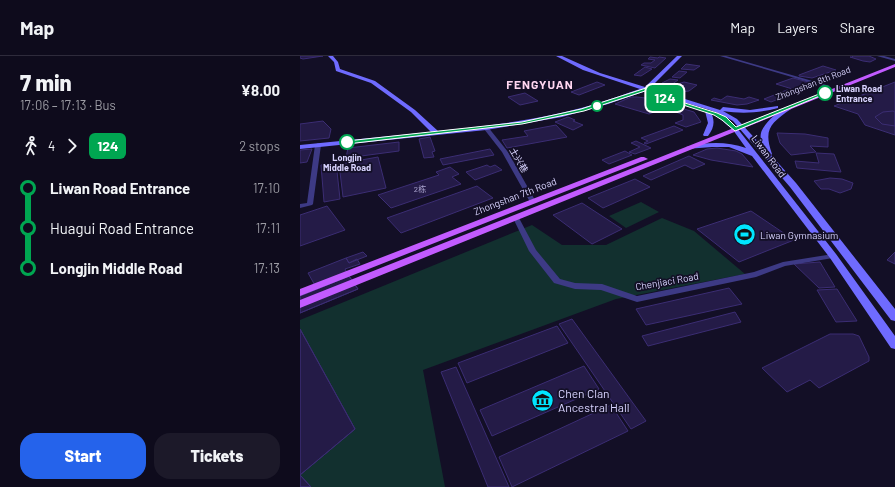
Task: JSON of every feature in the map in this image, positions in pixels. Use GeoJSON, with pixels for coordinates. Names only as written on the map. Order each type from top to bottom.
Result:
{"type":"FeatureCollection","features":[{"type":"Feature","properties":{"kind":"main road"},"geometry":{"type":"LineString","coordinates":[[330,56],[336,62],[338,70],[373,82],[412,110],[436,133]]}},
{"type":"Feature","properties":{"kind":"main road"},"geometry":{"type":"LineString","coordinates":[[558,56],[594,73],[646,89]]}},
{"type":"Feature","properties":{"kind":"main road"},"geometry":{"type":"LineString","coordinates":[[300,147],[486,128],[562,115],[606,103],[646,89],[680,56]]}},
{"type":"Feature","properties":{"kind":"main road","name":"Zhongshan 8th Road"},"geometry":{"type":"LineString","coordinates":[[733,127],[776,107],[895,60]]}},
{"type":"Feature","properties":{"kind":"main road","name":"Zhongshan 8th Road"},"geometry":{"type":"LineString","coordinates":[[740,124],[789,108],[895,65]]}},
{"type":"Feature","properties":{"kind":"main road","name":"Liwan Road"},"geometry":{"type":"LineString","coordinates":[[646,89],[720,112],[740,124],[793,185],[895,317]]}},
{"type":"Feature","properties":{"kind":"main road","name":"Liwan Road"},"geometry":{"type":"LineString","coordinates":[[646,89],[651,94],[708,111],[724,118],[733,127],[833,256],[895,345]]}},
{"type":"Feature","properties":{"kind":"main road"},"geometry":{"type":"LineString","coordinates":[[691,102],[742,112],[756,112],[776,107]]}},
{"type":"Feature","properties":{"kind":"main road"},"geometry":{"type":"LineString","coordinates":[[773,163],[766,150],[763,137],[764,131],[770,122],[789,108]]}},
{"type":"Feature","properties":{"kind":"main road"},"geometry":{"type":"LineString","coordinates":[[706,135],[712,124],[708,111]]}},
{"type":"Feature","properties":{"kind":"main road","name":"Zhongshan 7th Road"},"geometry":{"type":"LineString","coordinates":[[300,293],[706,135],[733,127]]}},
{"type":"Feature","properties":{"kind":"main road","name":"Zhongshan 7th Road"},"geometry":{"type":"LineString","coordinates":[[300,304],[686,149],[733,127]]}},
{"type":"Feature","properties":{"kind":"main road"},"geometry":{"type":"LineString","coordinates":[[686,149],[709,144],[729,145],[744,149],[756,157]]}},
{"type":"Feature","properties":{"kind":"street"},"geometry":{"type":"LineString","coordinates":[[722,56],[828,86]]}},
{"type":"Feature","properties":{"kind":"street"},"geometry":{"type":"LineString","coordinates":[[879,56],[895,60]]}},
{"type":"Feature","properties":{"kind":"street","name":"土兴巷"},"geometry":{"type":"LineString","coordinates":[[486,128],[505,152],[533,202]]}},
{"type":"Feature","properties":{"kind":"street"},"geometry":{"type":"LineString","coordinates":[[300,206],[310,204],[318,145]]}},
{"type":"Feature","properties":{"kind":"street","name":"Chenjiaci Road"},"geometry":{"type":"LineString","coordinates":[[516,218],[533,252],[557,281],[576,286],[602,287],[637,299],[756,274],[783,264],[833,256]]}},
{"type":"Feature","properties":{"kind":"green space"},"geometry":{"type":"Polygon","coordinates":[[[641,202],[659,212],[626,228],[609,216],[641,202]]]}},
{"type":"Feature","properties":{"kind":"green space"},"geometry":{"type":"Polygon","coordinates":[[[662,218],[694,231],[745,274],[616,299],[423,370],[445,487],[300,487],[300,320],[532,225],[562,245],[606,245],[662,218]]]}},
{"type":"Feature","properties":{"kind":"building"},"geometry":{"type":"Polygon","coordinates":[[[300,56],[323,56],[303,59],[300,58],[300,56]]]}},
{"type":"Feature","properties":{"kind":"building"},"geometry":{"type":"Polygon","coordinates":[[[852,56],[869,56],[876,59],[870,62],[850,57],[853,57],[852,56]]]}},
{"type":"Feature","properties":{"kind":"building"},"geometry":{"type":"Polygon","coordinates":[[[650,57],[666,58],[655,68],[641,65],[644,63],[651,63],[655,60],[648,59],[650,57]]]}},
{"type":"Feature","properties":{"kind":"building"},"geometry":{"type":"Polygon","coordinates":[[[686,64],[700,66],[694,70],[681,69],[686,64]]]}},
{"type":"Feature","properties":{"kind":"building"},"geometry":{"type":"Polygon","coordinates":[[[823,66],[836,70],[812,78],[799,76],[799,75],[823,66]]]}},
{"type":"Feature","properties":{"kind":"building"},"geometry":{"type":"Polygon","coordinates":[[[645,67],[652,69],[641,76],[634,75],[645,67]]]}},
{"type":"Feature","properties":{"kind":"building"},"geometry":{"type":"Polygon","coordinates":[[[679,71],[687,72],[680,78],[672,77],[679,71]]]}},
{"type":"Feature","properties":{"kind":"building"},"geometry":{"type":"Polygon","coordinates":[[[793,78],[816,84],[799,91],[776,84],[793,78]]]}},
{"type":"Feature","properties":{"kind":"building"},"geometry":{"type":"Polygon","coordinates":[[[670,79],[678,80],[671,85],[680,88],[684,86],[678,84],[684,82],[697,85],[689,91],[681,92],[662,86],[662,83],[670,79]]]}},
{"type":"Feature","properties":{"kind":"building"},"geometry":{"type":"Polygon","coordinates":[[[548,80],[559,86],[552,88],[548,85],[532,89],[525,84],[548,80]]]}},
{"type":"Feature","properties":{"kind":"building"},"geometry":{"type":"Polygon","coordinates":[[[597,82],[605,85],[579,95],[571,92],[597,82]]]}},
{"type":"Feature","properties":{"kind":"building"},"geometry":{"type":"Polygon","coordinates":[[[895,82],[895,135],[865,125],[858,114],[834,106],[895,82]]]}},
{"type":"Feature","properties":{"kind":"building"},"geometry":{"type":"Polygon","coordinates":[[[787,90],[794,93],[771,102],[764,99],[787,90]]]}},
{"type":"Feature","properties":{"kind":"building"},"geometry":{"type":"Polygon","coordinates":[[[525,93],[538,101],[520,105],[508,97],[525,93]]]}},
{"type":"Feature","properties":{"kind":"building"},"geometry":{"type":"Polygon","coordinates":[[[727,96],[744,99],[749,97],[759,100],[747,104],[737,105],[711,100],[714,98],[721,100],[727,96]]]}},
{"type":"Feature","properties":{"kind":"building"},"geometry":{"type":"Polygon","coordinates":[[[631,97],[654,99],[672,105],[649,114],[615,104],[631,97]]]}},
{"type":"Feature","properties":{"kind":"building"},"geometry":{"type":"Polygon","coordinates":[[[684,109],[694,112],[701,122],[686,127],[675,123],[683,120],[683,115],[676,112],[684,109]]]}},
{"type":"Feature","properties":{"kind":"building"},"geometry":{"type":"Polygon","coordinates":[[[883,112],[895,112],[895,126],[882,124],[875,117],[883,112]]]}},
{"type":"Feature","properties":{"kind":"building"},"geometry":{"type":"Polygon","coordinates":[[[568,117],[583,125],[573,130],[555,122],[568,117]]]}},
{"type":"Feature","properties":{"kind":"building"},"geometry":{"type":"Polygon","coordinates":[[[323,121],[331,129],[329,138],[300,141],[300,124],[323,121]]]}},
{"type":"Feature","properties":{"kind":"building"},"geometry":{"type":"Polygon","coordinates":[[[556,125],[567,137],[507,148],[502,140],[528,136],[524,131],[556,125]]]}},
{"type":"Feature","properties":{"kind":"building"},"geometry":{"type":"Polygon","coordinates":[[[674,126],[683,130],[646,144],[644,143],[648,141],[641,138],[674,126]]]}},
{"type":"Feature","properties":{"kind":"building"},"geometry":{"type":"Polygon","coordinates":[[[777,133],[805,134],[828,138],[828,147],[810,146],[816,152],[791,155],[780,143],[777,133]]]}},
{"type":"Feature","properties":{"kind":"building"},"geometry":{"type":"Polygon","coordinates":[[[430,137],[435,151],[432,152],[434,157],[424,158],[419,139],[430,137]]]}},
{"type":"Feature","properties":{"kind":"building"},"geometry":{"type":"Polygon","coordinates":[[[636,141],[651,148],[635,154],[629,152],[640,147],[631,143],[636,141]]]}},
{"type":"Feature","properties":{"kind":"building"},"geometry":{"type":"Polygon","coordinates":[[[399,142],[399,151],[346,158],[348,148],[399,142]]]}},
{"type":"Feature","properties":{"kind":"building"},"geometry":{"type":"Polygon","coordinates":[[[717,148],[736,151],[742,154],[753,167],[711,160],[693,155],[707,149],[717,148]]]}},
{"type":"Feature","properties":{"kind":"building"},"geometry":{"type":"Polygon","coordinates":[[[312,149],[307,162],[300,163],[300,150],[312,149]]]}},
{"type":"Feature","properties":{"kind":"building"},"geometry":{"type":"Polygon","coordinates":[[[490,149],[494,155],[443,165],[440,159],[490,149]]]}},
{"type":"Feature","properties":{"kind":"building"},"geometry":{"type":"Polygon","coordinates":[[[625,151],[632,155],[609,164],[602,160],[625,151]]]}},
{"type":"Feature","properties":{"kind":"building"},"geometry":{"type":"Polygon","coordinates":[[[816,153],[834,154],[841,172],[797,168],[795,161],[819,163],[816,153]]]}},
{"type":"Feature","properties":{"kind":"building"},"geometry":{"type":"Polygon","coordinates":[[[689,156],[705,164],[693,169],[685,165],[651,180],[643,176],[689,156]]]}},
{"type":"Feature","properties":{"kind":"building"},"geometry":{"type":"Polygon","coordinates":[[[378,157],[386,188],[343,197],[339,164],[378,157]]]}},
{"type":"Feature","properties":{"kind":"building"},"geometry":{"type":"Polygon","coordinates":[[[336,162],[340,199],[324,202],[321,165],[336,162]]]}},
{"type":"Feature","properties":{"kind":"building"},"geometry":{"type":"Polygon","coordinates":[[[487,165],[490,167],[495,165],[502,170],[475,180],[466,172],[487,165]]]}},
{"type":"Feature","properties":{"kind":"building"},"geometry":{"type":"Polygon","coordinates":[[[450,167],[459,174],[452,177],[461,184],[391,208],[378,195],[439,175],[436,172],[450,167]]]}},
{"type":"Feature","properties":{"kind":"building"},"geometry":{"type":"Polygon","coordinates":[[[830,178],[842,179],[853,183],[851,189],[840,193],[829,189],[821,189],[814,181],[830,178]]]}},
{"type":"Feature","properties":{"kind":"building"},"geometry":{"type":"Polygon","coordinates":[[[635,179],[650,187],[603,208],[588,198],[635,179]]]}},
{"type":"Feature","properties":{"kind":"building"},"geometry":{"type":"Polygon","coordinates":[[[477,186],[493,198],[401,233],[387,218],[477,186]]]}},
{"type":"Feature","properties":{"kind":"building"},"geometry":{"type":"Polygon","coordinates":[[[582,203],[622,229],[592,244],[553,215],[582,203]]]}},
{"type":"Feature","properties":{"kind":"building"},"geometry":{"type":"Polygon","coordinates":[[[327,206],[345,230],[300,246],[300,215],[327,206]]]}},
{"type":"Feature","properties":{"kind":"building","name":"Liwan Gymnasium"},"geometry":{"type":"Polygon","coordinates":[[[751,211],[794,240],[739,262],[697,229],[751,211]]]}},
{"type":"Feature","properties":{"kind":"building"},"geometry":{"type":"Polygon","coordinates":[[[363,252],[367,256],[349,263],[346,258],[363,252]]]}},
{"type":"Feature","properties":{"kind":"building"},"geometry":{"type":"Polygon","coordinates":[[[895,252],[895,264],[887,260],[895,252]]]}},
{"type":"Feature","properties":{"kind":"building"},"geometry":{"type":"Polygon","coordinates":[[[346,258],[349,263],[357,259],[360,264],[345,269],[349,276],[317,289],[308,273],[346,258]]]}},
{"type":"Feature","properties":{"kind":"building"},"geometry":{"type":"Polygon","coordinates":[[[820,262],[835,287],[819,288],[794,264],[820,262]]]}},
{"type":"Feature","properties":{"kind":"building"},"geometry":{"type":"Polygon","coordinates":[[[349,276],[358,289],[300,313],[300,296],[349,276]]]}},
{"type":"Feature","properties":{"kind":"building"},"geometry":{"type":"Polygon","coordinates":[[[349,276],[358,289],[300,313],[300,296],[349,276]]]}},
{"type":"Feature","properties":{"kind":"building"},"geometry":{"type":"Polygon","coordinates":[[[729,288],[742,304],[646,325],[636,309],[729,288]]]}},
{"type":"Feature","properties":{"kind":"building"},"geometry":{"type":"Polygon","coordinates":[[[837,289],[857,321],[836,322],[817,290],[837,289]]]}},
{"type":"Feature","properties":{"kind":"building"},"geometry":{"type":"Polygon","coordinates":[[[735,312],[741,322],[648,346],[642,336],[735,312]]]}},
{"type":"Feature","properties":{"kind":"building"},"geometry":{"type":"Polygon","coordinates":[[[572,319],[646,421],[631,429],[559,324],[572,319]]]}},
{"type":"Feature","properties":{"kind":"building"},"geometry":{"type":"Polygon","coordinates":[[[557,326],[568,343],[467,383],[458,363],[557,326]]]}},
{"type":"Feature","properties":{"kind":"building"},"geometry":{"type":"Polygon","coordinates":[[[300,329],[355,429],[300,475],[300,329]]]}},
{"type":"Feature","properties":{"kind":"building"},"geometry":{"type":"Polygon","coordinates":[[[300,329],[355,429],[300,475],[300,329]]]}},
{"type":"Feature","properties":{"kind":"building"},"geometry":{"type":"Polygon","coordinates":[[[830,334],[853,334],[859,336],[869,357],[869,361],[819,388],[810,380],[787,392],[762,368],[830,334]]]}},
{"type":"Feature","properties":{"kind":"building"},"geometry":{"type":"Polygon","coordinates":[[[584,366],[599,389],[492,436],[480,410],[584,366]]]}},
{"type":"Feature","properties":{"kind":"building"},"geometry":{"type":"Polygon","coordinates":[[[456,367],[509,487],[488,487],[441,372],[456,367]]]}},
{"type":"Feature","properties":{"kind":"building"},"geometry":{"type":"Polygon","coordinates":[[[611,405],[628,431],[512,487],[499,457],[611,405]]]}},
{"type":"Feature","properties":{"kind":"building"},"geometry":{"type":"Polygon","coordinates":[[[300,475],[311,487],[300,487],[300,475]]]}},
{"type":"Feature","properties":{"kind":"building"},"geometry":{"type":"Polygon","coordinates":[[[300,475],[311,487],[300,487],[300,475]]]}},
{"type":"Feature","properties":{"kind":"bus line","name":"124"},"geometry":{"type":"LineString","coordinates":[[347,142],[522,123],[583,110],[646,89],[646,91],[651,94],[716,114],[724,118],[735,129],[825,93]]}},
{"type":"Feature","properties":{"kind":"place","name":"Liwan Road Entrance"},"geometry":{"type":"Point","coordinates":[825,93]}},
{"type":"Feature","properties":{"kind":"place","name":"Longjin Middle Road"},"geometry":{"type":"Point","coordinates":[347,142]}},
{"type":"Feature","properties":{"kind":"place","name":"Liwan Gymnasium"},"geometry":{"type":"Point","coordinates":[745,235]}},
{"type":"Feature","properties":{"kind":"place","name":"Chen Clan Ancestral Hall"},"geometry":{"type":"Point","coordinates":[542,400]}},
{"type":"Feature","properties":{"kind":"district","name":"FENGYUAN"},"geometry":{"type":"Point","coordinates":[540,84]}}]}
